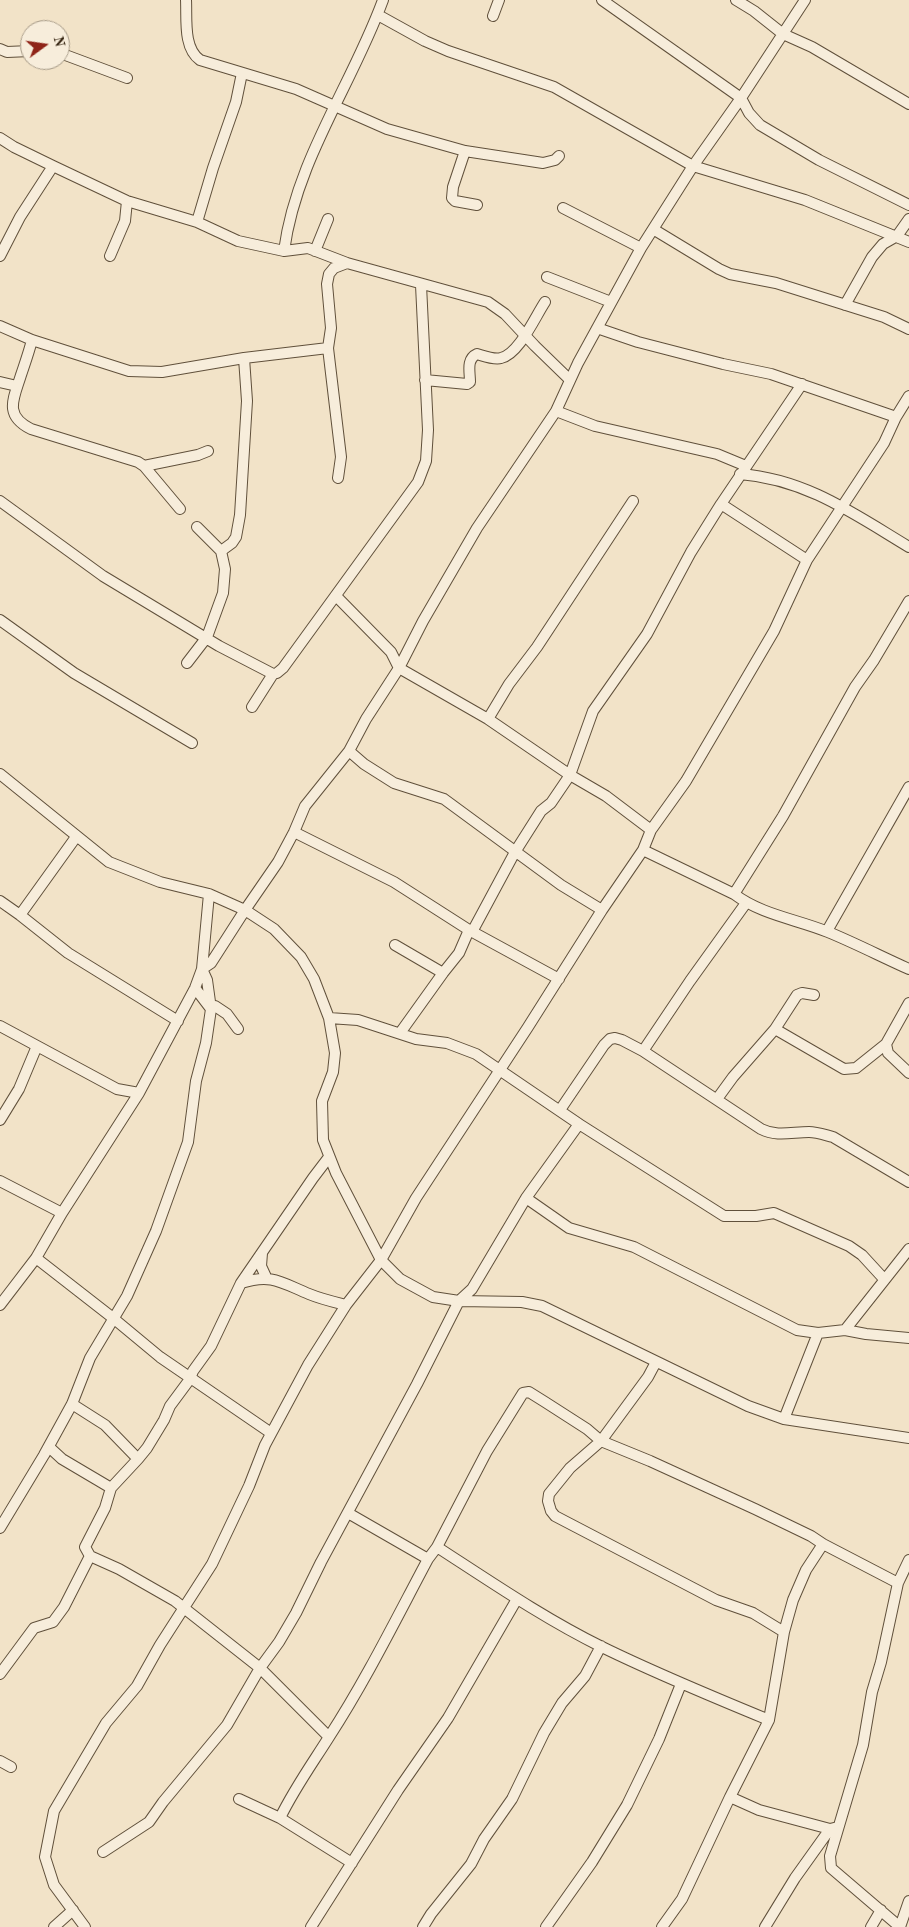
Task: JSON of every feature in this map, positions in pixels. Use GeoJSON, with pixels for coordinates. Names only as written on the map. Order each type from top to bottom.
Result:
{"type":"FeatureCollection","features":[{"type":"Feature","properties":{"kind":"street"},"geometry":{"type":"LineString","coordinates":[[186,0],[188,34],[192,55],[200,60],[296,88],[387,129],[465,151],[543,163],[556,160],[559,156]]}},
{"type":"Feature","properties":{"kind":"street"},"geometry":{"type":"LineString","coordinates":[[284,251],[288,223],[302,177],[384,0]]}},
{"type":"Feature","properties":{"kind":"street"},"geometry":{"type":"LineString","coordinates":[[493,16],[498,0]]}},
{"type":"Feature","properties":{"kind":"street"},"geometry":{"type":"LineString","coordinates":[[602,0],[741,98],[749,113],[760,125],[819,160],[909,205]]}},
{"type":"Feature","properties":{"kind":"street"},"geometry":{"type":"LineString","coordinates":[[736,0],[754,11],[783,34],[812,47],[909,104]]}},
{"type":"Feature","properties":{"kind":"street"},"geometry":{"type":"LineString","coordinates":[[202,969],[211,963],[278,862],[305,806],[349,751],[366,719],[399,668],[423,621],[477,528],[556,411],[570,380],[640,248],[692,166],[741,98],[805,0]]}},
{"type":"Feature","properties":{"kind":"street"},"geometry":{"type":"LineString","coordinates":[[378,15],[425,41],[448,51],[554,86],[692,166],[805,200],[909,242]]}},
{"type":"Feature","properties":{"kind":"street"},"geometry":{"type":"LineString","coordinates":[[0,50],[20,51]]}},
{"type":"Feature","properties":{"kind":"street"},"geometry":{"type":"LineString","coordinates":[[70,57],[127,78]]}},
{"type":"Feature","properties":{"kind":"street"},"geometry":{"type":"LineString","coordinates":[[198,222],[213,168],[236,102],[242,73]]}},
{"type":"Feature","properties":{"kind":"street"},"geometry":{"type":"LineString","coordinates":[[0,138],[14,147],[126,201],[198,222],[238,241],[284,251],[308,248],[347,263],[488,302],[505,314],[570,380]]}},
{"type":"Feature","properties":{"kind":"street"},"geometry":{"type":"LineString","coordinates":[[465,151],[453,187],[452,198],[455,201],[477,205]]}},
{"type":"Feature","properties":{"kind":"street"},"geometry":{"type":"LineString","coordinates":[[0,256],[20,217],[52,166]]}},
{"type":"Feature","properties":{"kind":"street"},"geometry":{"type":"LineString","coordinates":[[110,256],[125,221],[126,201]]}},
{"type":"Feature","properties":{"kind":"street"},"geometry":{"type":"LineString","coordinates":[[563,208],[640,248]]}},
{"type":"Feature","properties":{"kind":"street"},"geometry":{"type":"LineString","coordinates":[[315,251],[328,219]]}},
{"type":"Feature","properties":{"kind":"street"},"geometry":{"type":"LineString","coordinates":[[845,305],[872,257],[883,244],[897,236],[909,219]]}},
{"type":"Feature","properties":{"kind":"street"},"geometry":{"type":"LineString","coordinates":[[653,229],[719,270],[776,283],[884,317],[909,329]]}},
{"type":"Feature","properties":{"kind":"street"},"geometry":{"type":"LineString","coordinates":[[330,256],[327,284],[331,328],[328,348],[342,457],[338,478]]}},
{"type":"Feature","properties":{"kind":"street"},"geometry":{"type":"LineString","coordinates":[[329,274],[334,268],[347,263]]}},
{"type":"Feature","properties":{"kind":"street"},"geometry":{"type":"LineString","coordinates":[[546,278],[611,302]]}},
{"type":"Feature","properties":{"kind":"street"},"geometry":{"type":"LineString","coordinates":[[252,707],[273,674],[283,668],[418,482],[426,461],[427,448],[426,380],[421,285]]}},
{"type":"Feature","properties":{"kind":"street"},"geometry":{"type":"LineString","coordinates":[[426,380],[467,384],[470,380],[470,364],[473,356],[477,354],[500,358],[511,353],[545,302]]}},
{"type":"Feature","properties":{"kind":"street"},"geometry":{"type":"LineString","coordinates":[[0,326],[32,340],[129,371],[162,372],[244,358],[328,348]]}},
{"type":"Feature","properties":{"kind":"street"},"geometry":{"type":"LineString","coordinates":[[597,328],[638,342],[770,374],[896,417]]}},
{"type":"Feature","properties":{"kind":"street"},"geometry":{"type":"LineString","coordinates":[[32,340],[11,402],[16,418],[23,425],[138,462],[144,466],[180,509]]}},
{"type":"Feature","properties":{"kind":"street"},"geometry":{"type":"LineString","coordinates":[[221,551],[232,543],[236,537],[240,515],[246,401],[244,358]]}},
{"type":"Feature","properties":{"kind":"street"},"geometry":{"type":"LineString","coordinates":[[0,382],[17,386]]}},
{"type":"Feature","properties":{"kind":"street"},"geometry":{"type":"LineString","coordinates":[[459,953],[515,852],[541,811],[551,803],[570,775],[593,711],[647,634],[691,552],[743,470],[802,384]]}},
{"type":"Feature","properties":{"kind":"street"},"geometry":{"type":"LineString","coordinates":[[85,1927],[54,1885],[45,1857],[54,1811],[106,1723],[138,1686],[212,1564],[250,1486],[271,1434],[308,1365],[346,1306],[382,1260],[416,1198],[602,910],[643,850],[651,830],[686,781],[774,631],[807,560],[884,443],[896,417],[909,396]]}},
{"type":"Feature","properties":{"kind":"street"},"geometry":{"type":"LineString","coordinates":[[556,411],[595,426],[717,454],[743,470],[815,492],[909,547]]}},
{"type":"Feature","properties":{"kind":"street"},"geometry":{"type":"LineString","coordinates":[[144,466],[190,457],[208,451]]}},
{"type":"Feature","properties":{"kind":"street"},"geometry":{"type":"LineString","coordinates":[[0,501],[103,576],[207,637],[218,646],[273,674]]}},
{"type":"Feature","properties":{"kind":"street"},"geometry":{"type":"LineString","coordinates":[[488,719],[509,684],[537,647],[634,501]]}},
{"type":"Feature","properties":{"kind":"street"},"geometry":{"type":"LineString","coordinates":[[721,504],[807,560]]}},
{"type":"Feature","properties":{"kind":"street"},"geometry":{"type":"LineString","coordinates":[[187,664],[207,637],[223,593],[225,569],[221,551],[197,527]]}},
{"type":"Feature","properties":{"kind":"street"},"geometry":{"type":"LineString","coordinates":[[336,596],[391,652],[399,668],[488,719],[570,775],[606,796],[651,830]]}},
{"type":"Feature","properties":{"kind":"street"},"geometry":{"type":"LineString","coordinates":[[734,894],[783,816],[855,687],[874,660],[909,601]]}},
{"type":"Feature","properties":{"kind":"street"},"geometry":{"type":"LineString","coordinates":[[0,620],[74,673],[192,743]]}},
{"type":"Feature","properties":{"kind":"street"},"geometry":{"type":"LineString","coordinates":[[349,751],[364,764],[394,783],[444,799],[561,885],[602,910]]}},
{"type":"Feature","properties":{"kind":"street"},"geometry":{"type":"LineString","coordinates":[[0,774],[76,837],[110,862],[160,882],[209,894],[245,910],[274,929],[301,957],[314,979],[333,1033],[335,1053],[333,1072],[322,1100],[323,1140],[329,1157],[382,1260],[400,1279],[433,1297],[459,1301],[522,1302],[542,1306],[748,1406],[784,1419],[909,1438]]}},
{"type":"Feature","properties":{"kind":"street"},"geometry":{"type":"LineString","coordinates":[[827,932],[909,787]]}},
{"type":"Feature","properties":{"kind":"street"},"geometry":{"type":"LineString","coordinates":[[294,832],[394,882],[470,931],[559,979]]}},
{"type":"Feature","properties":{"kind":"street"},"geometry":{"type":"LineString","coordinates":[[20,915],[76,837]]}},
{"type":"Feature","properties":{"kind":"street"},"geometry":{"type":"LineString","coordinates":[[643,850],[734,894],[746,903],[781,918],[827,932],[909,969]]}},
{"type":"Feature","properties":{"kind":"street"},"geometry":{"type":"LineString","coordinates":[[0,1305],[36,1258],[62,1213],[139,1093],[195,988],[202,969],[209,894]]}},
{"type":"Feature","properties":{"kind":"street"},"geometry":{"type":"LineString","coordinates":[[0,901],[68,953],[178,1021]]}},
{"type":"Feature","properties":{"kind":"street"},"geometry":{"type":"LineString","coordinates":[[643,1051],[746,903]]}},
{"type":"Feature","properties":{"kind":"street"},"geometry":{"type":"LineString","coordinates":[[400,1033],[459,953],[473,940],[482,937]]}},
{"type":"Feature","properties":{"kind":"street"},"geometry":{"type":"LineString","coordinates":[[395,945],[443,973]]}},
{"type":"Feature","properties":{"kind":"street"},"geometry":{"type":"LineString","coordinates":[[0,1528],[72,1404],[90,1358],[127,1296],[156,1232],[188,1142],[196,1081],[206,1043],[211,1009],[207,980],[202,969]]}},
{"type":"Feature","properties":{"kind":"street"},"geometry":{"type":"LineString","coordinates":[[195,988],[211,1009]]}},
{"type":"Feature","properties":{"kind":"street"},"geometry":{"type":"LineString","coordinates":[[717,1099],[733,1077],[775,1028],[797,995],[802,993],[814,995]]}},
{"type":"Feature","properties":{"kind":"street"},"geometry":{"type":"LineString","coordinates":[[775,1028],[844,1069],[856,1068],[886,1044],[909,1003]]}},
{"type":"Feature","properties":{"kind":"street"},"geometry":{"type":"LineString","coordinates":[[211,1009],[216,1006],[220,1008],[238,1029]]}},
{"type":"Feature","properties":{"kind":"street"},"geometry":{"type":"LineString","coordinates":[[329,1018],[358,1020],[416,1039],[447,1043],[476,1054],[578,1124],[724,1216],[756,1216],[774,1212],[848,1246],[862,1255],[884,1279]]}},
{"type":"Feature","properties":{"kind":"street"},"geometry":{"type":"LineString","coordinates":[[0,1026],[117,1089],[139,1093]]}},
{"type":"Feature","properties":{"kind":"street"},"geometry":{"type":"LineString","coordinates":[[560,1110],[604,1045],[610,1039],[622,1040],[643,1051],[770,1134],[819,1133],[833,1137],[909,1182]]}},
{"type":"Feature","properties":{"kind":"street"},"geometry":{"type":"LineString","coordinates":[[886,1044],[888,1053],[909,1073]]}},
{"type":"Feature","properties":{"kind":"street"},"geometry":{"type":"LineString","coordinates":[[0,1120],[19,1089],[37,1046]]}},
{"type":"Feature","properties":{"kind":"street"},"geometry":{"type":"LineString","coordinates":[[104,1852],[149,1822],[163,1802],[227,1725],[260,1668],[279,1642],[296,1612],[459,1301],[472,1289],[526,1198],[578,1124]]}},
{"type":"Feature","properties":{"kind":"street"},"geometry":{"type":"LineString","coordinates":[[329,1157],[241,1283],[211,1346],[170,1406],[147,1448],[111,1488],[105,1508],[85,1547],[90,1556],[119,1569],[175,1601],[260,1668],[329,1737]]}},
{"type":"Feature","properties":{"kind":"street"},"geometry":{"type":"LineString","coordinates":[[0,1181],[62,1213]]}},
{"type":"Feature","properties":{"kind":"street"},"geometry":{"type":"LineString","coordinates":[[526,1198],[569,1228],[634,1246],[797,1330],[818,1333],[845,1330],[909,1338]]}},
{"type":"Feature","properties":{"kind":"street"},"geometry":{"type":"LineString","coordinates":[[845,1330],[909,1249]]}},
{"type":"Feature","properties":{"kind":"street"},"geometry":{"type":"LineString","coordinates":[[262,1252],[261,1266],[267,1279]]}},
{"type":"Feature","properties":{"kind":"street"},"geometry":{"type":"LineString","coordinates":[[36,1258],[113,1318],[160,1358],[271,1434]]}},
{"type":"Feature","properties":{"kind":"street"},"geometry":{"type":"LineString","coordinates":[[241,1283],[253,1279],[267,1279],[286,1283],[309,1294],[346,1306]]}},
{"type":"Feature","properties":{"kind":"street"},"geometry":{"type":"LineString","coordinates":[[784,1419],[818,1333]]}},
{"type":"Feature","properties":{"kind":"street"},"geometry":{"type":"LineString","coordinates":[[656,1362],[648,1377],[601,1441],[570,1468],[549,1494],[548,1501],[551,1511],[555,1516],[716,1600],[753,1613],[784,1632]]}},
{"type":"Feature","properties":{"kind":"street"},"geometry":{"type":"LineString","coordinates":[[280,1818],[308,1767],[329,1737],[380,1650],[487,1451],[523,1393],[529,1392],[587,1429],[601,1441],[755,1509],[811,1536],[898,1583]]}},
{"type":"Feature","properties":{"kind":"street"},"geometry":{"type":"LineString","coordinates":[[72,1404],[105,1425],[138,1459]]}},
{"type":"Feature","properties":{"kind":"street"},"geometry":{"type":"LineString","coordinates":[[48,1447],[62,1459],[111,1488]]}},
{"type":"Feature","properties":{"kind":"street"},"geometry":{"type":"LineString","coordinates":[[348,1513],[428,1559]]}},
{"type":"Feature","properties":{"kind":"street"},"geometry":{"type":"LineString","coordinates":[[662,1927],[682,1898],[730,1796],[769,1720],[784,1632],[793,1600],[800,1582],[823,1544]]}},
{"type":"Feature","properties":{"kind":"street"},"geometry":{"type":"LineString","coordinates":[[437,1547],[517,1599],[601,1646],[680,1684],[769,1720]]}},
{"type":"Feature","properties":{"kind":"street"},"geometry":{"type":"LineString","coordinates":[[0,1674],[34,1628],[53,1622],[64,1607],[90,1556]]}},
{"type":"Feature","properties":{"kind":"street"},"geometry":{"type":"LineString","coordinates":[[909,1560],[898,1583],[881,1662],[872,1692],[863,1745],[834,1828],[830,1856],[831,1868],[900,1927],[909,1901]]}},
{"type":"Feature","properties":{"kind":"street"},"geometry":{"type":"LineString","coordinates":[[311,1927],[398,1790],[448,1718],[517,1599]]}},
{"type":"Feature","properties":{"kind":"street"},"geometry":{"type":"LineString","coordinates":[[423,1927],[431,1914],[471,1864],[484,1839],[512,1799],[544,1733],[562,1703],[585,1676],[601,1646]]}},
{"type":"Feature","properties":{"kind":"street"},"geometry":{"type":"LineString","coordinates":[[546,1927],[592,1862],[627,1805],[658,1739],[680,1684]]}},
{"type":"Feature","properties":{"kind":"street"},"geometry":{"type":"LineString","coordinates":[[0,1761],[11,1767]]}},
{"type":"Feature","properties":{"kind":"street"},"geometry":{"type":"LineString","coordinates":[[730,1796],[759,1810],[834,1828]]}},
{"type":"Feature","properties":{"kind":"street"},"geometry":{"type":"LineString","coordinates":[[239,1799],[280,1818],[352,1863]]}},
{"type":"Feature","properties":{"kind":"street"},"geometry":{"type":"LineString","coordinates":[[765,1927],[795,1878],[834,1828]]}},
{"type":"Feature","properties":{"kind":"street"},"geometry":{"type":"LineString","coordinates":[[54,1927],[73,1910]]}},
{"type":"Feature","properties":{"kind":"street"},"geometry":{"type":"LineString","coordinates":[[871,1927],[881,1910]]}}]}
